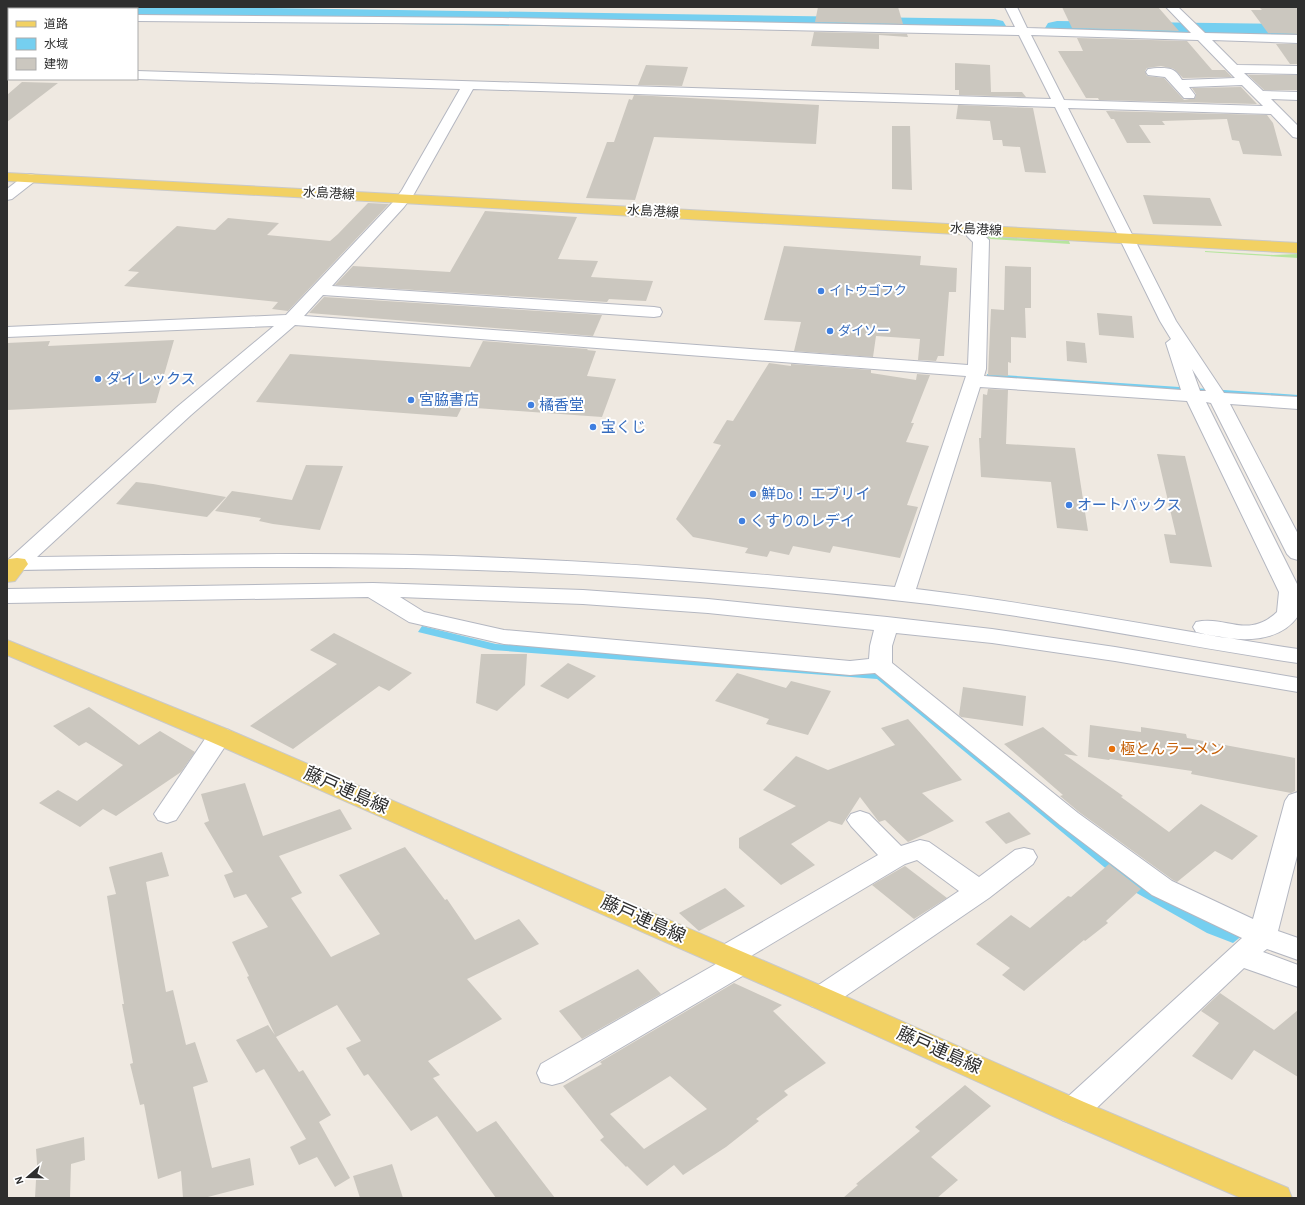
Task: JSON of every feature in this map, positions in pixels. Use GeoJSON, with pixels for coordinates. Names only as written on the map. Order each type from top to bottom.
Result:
{"type":"FeatureCollection","features":[{"type":"Feature","properties":{"kind":"main road","name":"水島港線"},"geometry":{"type":"LineString","coordinates":[[7,177],[1298,248]]}},
{"type":"Feature","properties":{"kind":"main road","name":"藤戸連島線"},"geometry":{"type":"LineString","coordinates":[[7,647],[220,736],[821,998],[1073,1111],[1276,1198]]}},
{"type":"Feature","properties":{"kind":"street"},"geometry":{"type":"LineString","coordinates":[[1011,7],[1168,321],[1215,392],[1292,532],[1298,554]]}},
{"type":"Feature","properties":{"kind":"street"},"geometry":{"type":"LineString","coordinates":[[1172,7],[1296,131]]}},
{"type":"Feature","properties":{"kind":"street"},"geometry":{"type":"LineString","coordinates":[[138,10],[318,9],[357,15]]}},
{"type":"Feature","properties":{"kind":"street"},"geometry":{"type":"LineString","coordinates":[[138,18],[357,15],[808,22],[1194,30],[1298,38]]}},
{"type":"Feature","properties":{"kind":"street"},"geometry":{"type":"LineString","coordinates":[[1020,26],[1040,21]]}},
{"type":"Feature","properties":{"kind":"street"},"geometry":{"type":"LineString","coordinates":[[1172,22],[1194,30]]}},
{"type":"Feature","properties":{"kind":"street"},"geometry":{"type":"LineString","coordinates":[[1194,30],[1205,23]]}},
{"type":"Feature","properties":{"kind":"street"},"geometry":{"type":"LineString","coordinates":[[1235,69],[1298,70]]}},
{"type":"Feature","properties":{"kind":"street"},"geometry":{"type":"LineString","coordinates":[[1152,72],[1169,73],[1200,108]]}},
{"type":"Feature","properties":{"kind":"street"},"geometry":{"type":"LineString","coordinates":[[138,75],[1274,110]]}},
{"type":"Feature","properties":{"kind":"street"},"geometry":{"type":"LineString","coordinates":[[1179,84],[1247,81]]}},
{"type":"Feature","properties":{"kind":"street"},"geometry":{"type":"LineString","coordinates":[[10,568],[75,512],[175,419],[287,322],[320,290],[404,198],[469,85]]}},
{"type":"Feature","properties":{"kind":"street"},"geometry":{"type":"LineString","coordinates":[[1260,95],[1298,96]]}},
{"type":"Feature","properties":{"kind":"street"},"geometry":{"type":"LineString","coordinates":[[7,196],[30,178]]}},
{"type":"Feature","properties":{"kind":"street"},"geometry":{"type":"LineString","coordinates":[[903,594],[975,374],[981,240],[975,236],[975,231]]}},
{"type":"Feature","properties":{"kind":"street"},"geometry":{"type":"LineString","coordinates":[[320,290],[654,312]]}},
{"type":"Feature","properties":{"kind":"street"},"geometry":{"type":"LineString","coordinates":[[1050,616],[1099,612],[1230,631],[1257,631],[1264,630],[1277,624],[1288,614],[1294,600],[1191,390],[1168,321]]}},
{"type":"Feature","properties":{"kind":"street"},"geometry":{"type":"LineString","coordinates":[[7,332],[287,322],[1191,390],[1298,403]]}},
{"type":"Feature","properties":{"kind":"street"},"geometry":{"type":"LineString","coordinates":[[1215,392],[1298,390]]}},
{"type":"Feature","properties":{"kind":"street"},"geometry":{"type":"LineString","coordinates":[[1260,530],[1292,532]]}},
{"type":"Feature","properties":{"kind":"street"},"geometry":{"type":"LineString","coordinates":[[10,568],[347,561],[500,564],[623,570],[708,576],[903,594],[959,601],[1298,656]]}},
{"type":"Feature","properties":{"kind":"street"},"geometry":{"type":"LineString","coordinates":[[373,590],[418,617],[504,637],[850,668],[880,665],[1069,819],[1162,888],[1298,976]]}},
{"type":"Feature","properties":{"kind":"street"},"geometry":{"type":"LineString","coordinates":[[7,596],[373,590],[583,597],[708,606],[992,636],[1114,654],[1298,685]]}},
{"type":"Feature","properties":{"kind":"street"},"geometry":{"type":"LineString","coordinates":[[880,665],[880,646],[887,624]]}},
{"type":"Feature","properties":{"kind":"street"},"geometry":{"type":"LineString","coordinates":[[167,814],[220,736]]}},
{"type":"Feature","properties":{"kind":"street"},"geometry":{"type":"LineString","coordinates":[[1073,1111],[1251,946],[1297,806]]}},
{"type":"Feature","properties":{"kind":"street"},"geometry":{"type":"LineString","coordinates":[[860,820],[896,856]]}},
{"type":"Feature","properties":{"kind":"street"},"geometry":{"type":"LineString","coordinates":[[552,1073],[734,960],[896,856],[920,849],[979,890]]}},
{"type":"Feature","properties":{"kind":"street"},"geometry":{"type":"LineString","coordinates":[[821,998],[979,890],[1024,857]]}},
{"type":"Feature","properties":{"kind":"street"},"geometry":{"type":"LineString","coordinates":[[1251,946],[1298,949]]}},
{"type":"Feature","properties":{"kind":"green space"},"geometry":{"type":"Polygon","coordinates":[[[981,236],[1069,241],[1070,244],[991,239],[981,236]]]}},
{"type":"Feature","properties":{"kind":"green space"},"geometry":{"type":"Polygon","coordinates":[[[1205,252],[1273,255],[1298,254],[1298,258],[1205,252]]]}},
{"type":"Feature","properties":{"kind":"water"},"geometry":{"type":"Polygon","coordinates":[[[987,374],[1298,395],[1298,399],[987,377],[987,374]]]}},
{"type":"Feature","properties":{"kind":"water"},"geometry":{"type":"Polygon","coordinates":[[[422,626],[496,644],[882,671],[1243,935],[1233,943],[1207,933],[1133,891],[877,679],[492,650],[418,632],[422,626]]]}},
{"type":"Feature","properties":{"kind":"building"},"geometry":{"type":"Polygon","coordinates":[[[818,7],[898,7],[903,24],[815,22],[818,7]]]}},
{"type":"Feature","properties":{"kind":"building"},"geometry":{"type":"Polygon","coordinates":[[[1062,7],[1158,7],[1179,31],[1072,28],[1062,7]]]}},
{"type":"Feature","properties":{"kind":"building"},"geometry":{"type":"Polygon","coordinates":[[[1259,7],[1298,7],[1298,34],[1268,33],[1251,10],[1262,10],[1259,7]]]}},
{"type":"Feature","properties":{"kind":"building"},"geometry":{"type":"Polygon","coordinates":[[[814,32],[907,34],[908,37],[879,35],[879,49],[811,46],[814,32]]]}},
{"type":"Feature","properties":{"kind":"building"},"geometry":{"type":"Polygon","coordinates":[[[1077,38],[1187,41],[1212,70],[1225,70],[1232,77],[1183,78],[1174,69],[1161,66],[1147,68],[1145,71],[1147,76],[1164,78],[1184,100],[1195,98],[1196,94],[1192,88],[1241,87],[1257,104],[1099,100],[1098,98],[1086,98],[1058,51],[1083,51],[1077,38]]]}},
{"type":"Feature","properties":{"kind":"building"},"geometry":{"type":"Polygon","coordinates":[[[1276,44],[1298,44],[1298,64],[1290,64],[1276,44]]]}},
{"type":"Feature","properties":{"kind":"building"},"geometry":{"type":"Polygon","coordinates":[[[955,63],[990,65],[991,92],[1022,92],[1026,97],[959,95],[959,90],[955,90],[955,63]]]}},
{"type":"Feature","properties":{"kind":"building"},"geometry":{"type":"Polygon","coordinates":[[[646,65],[688,67],[682,86],[638,85],[646,65]]]}},
{"type":"Feature","properties":{"kind":"building"},"geometry":{"type":"Polygon","coordinates":[[[1248,75],[1298,75],[1298,90],[1264,90],[1248,75]]]}},
{"type":"Feature","properties":{"kind":"building"},"geometry":{"type":"Polygon","coordinates":[[[22,82],[58,83],[7,122],[7,95],[22,82]]]}},
{"type":"Feature","properties":{"kind":"building"},"geometry":{"type":"Polygon","coordinates":[[[634,95],[819,105],[816,144],[654,137],[635,200],[586,198],[607,142],[614,142],[629,99],[632,100],[634,95]]]}},
{"type":"Feature","properties":{"kind":"building"},"geometry":{"type":"Polygon","coordinates":[[[958,105],[1033,108],[1046,173],[1025,172],[1020,147],[1003,146],[1002,140],[993,140],[990,121],[956,119],[958,105]]]}},
{"type":"Feature","properties":{"kind":"building"},"geometry":{"type":"Polygon","coordinates":[[[1106,111],[1267,115],[1273,123],[1282,156],[1243,154],[1239,141],[1232,140],[1227,119],[1162,121],[1165,125],[1139,125],[1151,143],[1127,143],[1114,119],[1111,119],[1106,111]]]}},
{"type":"Feature","properties":{"kind":"building"},"geometry":{"type":"Polygon","coordinates":[[[892,126],[910,126],[912,190],[892,189],[892,126]]]}},
{"type":"Feature","properties":{"kind":"building"},"geometry":{"type":"Polygon","coordinates":[[[1143,195],[1210,198],[1222,226],[1153,224],[1143,195]]]}},
{"type":"Feature","properties":{"kind":"building"},"geometry":{"type":"Polygon","coordinates":[[[368,203],[389,204],[288,311],[272,309],[278,302],[124,286],[139,272],[128,271],[177,226],[215,230],[228,218],[279,223],[267,235],[330,241],[368,203]]]}},
{"type":"Feature","properties":{"kind":"building"},"geometry":{"type":"Polygon","coordinates":[[[485,211],[577,217],[558,259],[598,261],[591,277],[653,281],[646,301],[609,299],[607,302],[335,285],[353,266],[450,272],[485,211]]]}},
{"type":"Feature","properties":{"kind":"building"},"geometry":{"type":"Polygon","coordinates":[[[784,246],[921,256],[920,265],[957,268],[956,292],[949,292],[944,356],[938,356],[936,361],[918,360],[920,339],[876,336],[873,357],[794,351],[801,322],[764,320],[784,246]]]}},
{"type":"Feature","properties":{"kind":"building"},"geometry":{"type":"Polygon","coordinates":[[[1005,266],[1031,267],[1031,308],[1025,308],[1026,338],[1011,337],[1011,363],[1008,362],[1008,376],[988,375],[991,309],[1004,310],[1005,266]]]}},
{"type":"Feature","properties":{"kind":"building"},"geometry":{"type":"Polygon","coordinates":[[[324,297],[602,315],[593,336],[309,313],[324,297]]]}},
{"type":"Feature","properties":{"kind":"building"},"geometry":{"type":"Polygon","coordinates":[[[1097,313],[1132,316],[1134,338],[1099,335],[1097,313]]]}},
{"type":"Feature","properties":{"kind":"building"},"geometry":{"type":"Polygon","coordinates":[[[174,340],[156,403],[7,410],[7,343],[50,341],[48,346],[174,340]]]}},
{"type":"Feature","properties":{"kind":"building"},"geometry":{"type":"Polygon","coordinates":[[[483,341],[588,349],[587,350],[596,351],[587,376],[616,379],[602,417],[462,407],[457,417],[256,402],[290,354],[470,367],[483,341]]]}},
{"type":"Feature","properties":{"kind":"building"},"geometry":{"type":"Polygon","coordinates":[[[1066,341],[1085,343],[1087,363],[1067,361],[1066,341]]]}},
{"type":"Feature","properties":{"kind":"building"},"geometry":{"type":"Polygon","coordinates":[[[769,363],[791,366],[791,364],[871,370],[871,373],[916,380],[917,374],[930,375],[911,423],[914,423],[906,442],[929,446],[907,505],[918,507],[900,558],[833,546],[830,553],[793,546],[789,555],[770,551],[767,557],[745,553],[748,548],[693,537],[676,519],[721,445],[713,443],[727,420],[733,421],[769,363]]]}},
{"type":"Feature","properties":{"kind":"building","name":"オートバックス"},"geometry":{"type":"Polygon","coordinates":[[[988,389],[1008,390],[1006,444],[1075,448],[1088,531],[1057,528],[1051,482],[981,477],[979,438],[981,438],[983,394],[987,395],[988,389]]]}},
{"type":"Feature","properties":{"kind":"building"},"geometry":{"type":"Polygon","coordinates":[[[1157,454],[1185,456],[1212,567],[1170,563],[1164,534],[1176,535],[1157,454]]]}},
{"type":"Feature","properties":{"kind":"building"},"geometry":{"type":"Polygon","coordinates":[[[306,465],[343,466],[320,530],[273,524],[259,521],[261,518],[215,511],[232,491],[292,500],[306,465]]]}},
{"type":"Feature","properties":{"kind":"building"},"geometry":{"type":"Polygon","coordinates":[[[136,482],[226,497],[207,517],[116,504],[136,482]]]}},
{"type":"Feature","properties":{"kind":"building"},"geometry":{"type":"Polygon","coordinates":[[[334,633],[412,673],[389,691],[379,686],[293,749],[250,726],[337,664],[310,650],[334,633]]]}},
{"type":"Feature","properties":{"kind":"building"},"geometry":{"type":"Polygon","coordinates":[[[481,654],[527,654],[525,685],[497,711],[476,703],[481,654]]]}},
{"type":"Feature","properties":{"kind":"building"},"geometry":{"type":"Polygon","coordinates":[[[568,663],[596,676],[568,699],[540,686],[568,663]]]}},
{"type":"Feature","properties":{"kind":"building"},"geometry":{"type":"Polygon","coordinates":[[[737,673],[786,688],[791,681],[831,691],[808,735],[766,724],[769,719],[715,701],[737,673]]]}},
{"type":"Feature","properties":{"kind":"building"},"geometry":{"type":"Polygon","coordinates":[[[963,687],[1026,696],[1023,726],[961,717],[959,715],[963,687]]]}},
{"type":"Feature","properties":{"kind":"building"},"geometry":{"type":"Polygon","coordinates":[[[89,707],[139,745],[160,731],[195,752],[181,772],[116,816],[103,809],[80,827],[39,803],[58,790],[77,801],[123,765],[86,742],[79,746],[53,726],[89,707]]]}},
{"type":"Feature","properties":{"kind":"building"},"geometry":{"type":"Polygon","coordinates":[[[908,719],[962,780],[922,793],[954,821],[908,842],[885,820],[879,822],[860,797],[842,825],[829,821],[791,844],[815,865],[781,885],[739,848],[739,838],[796,806],[763,790],[796,756],[828,770],[895,745],[881,728],[908,719]]]}},
{"type":"Feature","properties":{"kind":"building"},"geometry":{"type":"Polygon","coordinates":[[[1090,725],[1141,732],[1141,727],[1186,734],[1187,738],[1295,758],[1295,791],[1291,793],[1191,774],[1192,771],[1088,757],[1090,725]]]}},
{"type":"Feature","properties":{"kind":"building"},"geometry":{"type":"Polygon","coordinates":[[[1043,727],[1078,756],[1064,754],[1123,796],[1121,797],[1169,832],[1201,804],[1258,836],[1232,860],[1215,851],[1177,882],[1173,880],[1079,812],[1060,796],[1063,795],[1004,744],[1043,727]]]}},
{"type":"Feature","properties":{"kind":"building"},"geometry":{"type":"Polygon","coordinates":[[[245,783],[263,836],[340,809],[352,829],[279,856],[302,893],[291,898],[331,957],[380,934],[339,875],[405,847],[445,900],[447,899],[475,940],[519,919],[539,944],[467,979],[502,1019],[428,1061],[440,1075],[433,1078],[477,1132],[496,1121],[555,1198],[496,1198],[437,1116],[411,1131],[368,1074],[364,1076],[346,1048],[361,1041],[337,1005],[276,1037],[299,1072],[303,1070],[331,1115],[319,1122],[350,1178],[335,1187],[317,1157],[299,1165],[290,1147],[306,1139],[264,1069],[256,1073],[236,1040],[268,1025],[275,1035],[232,942],[268,927],[246,894],[234,898],[224,875],[233,872],[204,823],[209,821],[201,794],[245,783]]]}},
{"type":"Feature","properties":{"kind":"building"},"geometry":{"type":"Polygon","coordinates":[[[1009,812],[1031,834],[1006,844],[985,822],[1009,812]]]}},
{"type":"Feature","properties":{"kind":"building"},"geometry":{"type":"Polygon","coordinates":[[[162,852],[169,876],[146,882],[166,992],[173,990],[186,1045],[195,1042],[208,1082],[193,1087],[212,1168],[250,1158],[254,1185],[204,1198],[183,1198],[181,1171],[158,1179],[144,1104],[140,1105],[130,1064],[133,1063],[122,1004],[124,1004],[107,896],[116,894],[109,867],[162,852]]]}},
{"type":"Feature","properties":{"kind":"building"},"geometry":{"type":"Polygon","coordinates":[[[1109,864],[1141,889],[1106,921],[1108,923],[1085,941],[1084,940],[1024,991],[1002,975],[1010,968],[976,944],[1011,915],[1030,928],[1068,896],[1071,897],[1109,864]]]}},
{"type":"Feature","properties":{"kind":"building"},"geometry":{"type":"Polygon","coordinates":[[[905,866],[947,898],[914,919],[872,885],[905,866]]]}},
{"type":"Feature","properties":{"kind":"building"},"geometry":{"type":"Polygon","coordinates":[[[725,888],[745,906],[699,931],[679,913],[725,888]]]}},
{"type":"Feature","properties":{"kind":"building"},"geometry":{"type":"Polygon","coordinates":[[[638,969],[661,994],[582,1039],[559,1011],[638,969]]]}},
{"type":"Feature","properties":{"kind":"building"},"geometry":{"type":"Polygon","coordinates":[[[734,983],[782,1005],[773,1011],[826,1063],[784,1091],[788,1095],[756,1119],[759,1121],[726,1147],[683,1175],[674,1165],[647,1186],[600,1140],[604,1137],[563,1086],[602,1064],[600,1062],[734,983]],[[670,1076],[610,1114],[644,1149],[707,1109],[670,1076]]]}},
{"type":"Feature","properties":{"kind":"building"},"geometry":{"type":"Polygon","coordinates":[[[1220,993],[1274,1030],[1298,1010],[1298,1077],[1254,1050],[1232,1080],[1192,1056],[1219,1023],[1201,1011],[1220,993]]]}},
{"type":"Feature","properties":{"kind":"building"},"geometry":{"type":"Polygon","coordinates":[[[965,1085],[991,1106],[931,1157],[958,1180],[937,1198],[843,1198],[858,1185],[856,1184],[920,1131],[915,1127],[965,1085]]]}},
{"type":"Feature","properties":{"kind":"building"},"geometry":{"type":"Polygon","coordinates":[[[84,1137],[85,1160],[71,1164],[70,1198],[35,1198],[36,1180],[38,1179],[36,1149],[84,1137]]]}},
{"type":"Feature","properties":{"kind":"building"},"geometry":{"type":"Polygon","coordinates":[[[392,1164],[403,1198],[360,1198],[353,1176],[392,1164]]]}},
{"type":"Feature","properties":{"kind":"waterway"},"geometry":{"type":"LineString","coordinates":[[138,12],[826,21]]}},
{"type":"Feature","properties":{"kind":"waterway"},"geometry":{"type":"LineString","coordinates":[[138,15],[270,15],[994,26]]}},
{"type":"Feature","properties":{"kind":"waterway"},"geometry":{"type":"LineString","coordinates":[[892,22],[992,24]]}},
{"type":"Feature","properties":{"kind":"waterway"},"geometry":{"type":"LineString","coordinates":[[1056,25],[1081,25]]}},
{"type":"Feature","properties":{"kind":"waterway"},"geometry":{"type":"LineString","coordinates":[[1166,27],[1275,29]]}},
{"type":"Feature","properties":{"kind":"waterway"},"geometry":{"type":"LineString","coordinates":[[1057,28],[1298,32]]}},
{"type":"Feature","properties":{"kind":"place","name":"イトウゴフク"},"geometry":{"type":"Point","coordinates":[821,291]}},
{"type":"Feature","properties":{"kind":"place","name":"ダイソー"},"geometry":{"type":"Point","coordinates":[830,331]}},
{"type":"Feature","properties":{"kind":"place","name":"ダイレックス"},"geometry":{"type":"Point","coordinates":[98,379]}},
{"type":"Feature","properties":{"kind":"place","name":"宮脇書店"},"geometry":{"type":"Point","coordinates":[411,400]}},
{"type":"Feature","properties":{"kind":"place","name":"橘香堂"},"geometry":{"type":"Point","coordinates":[531,405]}},
{"type":"Feature","properties":{"kind":"place","name":"宝くじ"},"geometry":{"type":"Point","coordinates":[593,427]}},
{"type":"Feature","properties":{"kind":"place","name":"鮮Do！ エブリイ"},"geometry":{"type":"Point","coordinates":[753,494]}},
{"type":"Feature","properties":{"kind":"place","name":"オートバックス"},"geometry":{"type":"Point","coordinates":[1069,505]}},
{"type":"Feature","properties":{"kind":"place","name":"くすりのレデイ"},"geometry":{"type":"Point","coordinates":[742,521]}},
{"type":"Feature","properties":{"kind":"place","name":"極とんラーメン"},"geometry":{"type":"Point","coordinates":[1112,749]}}]}
